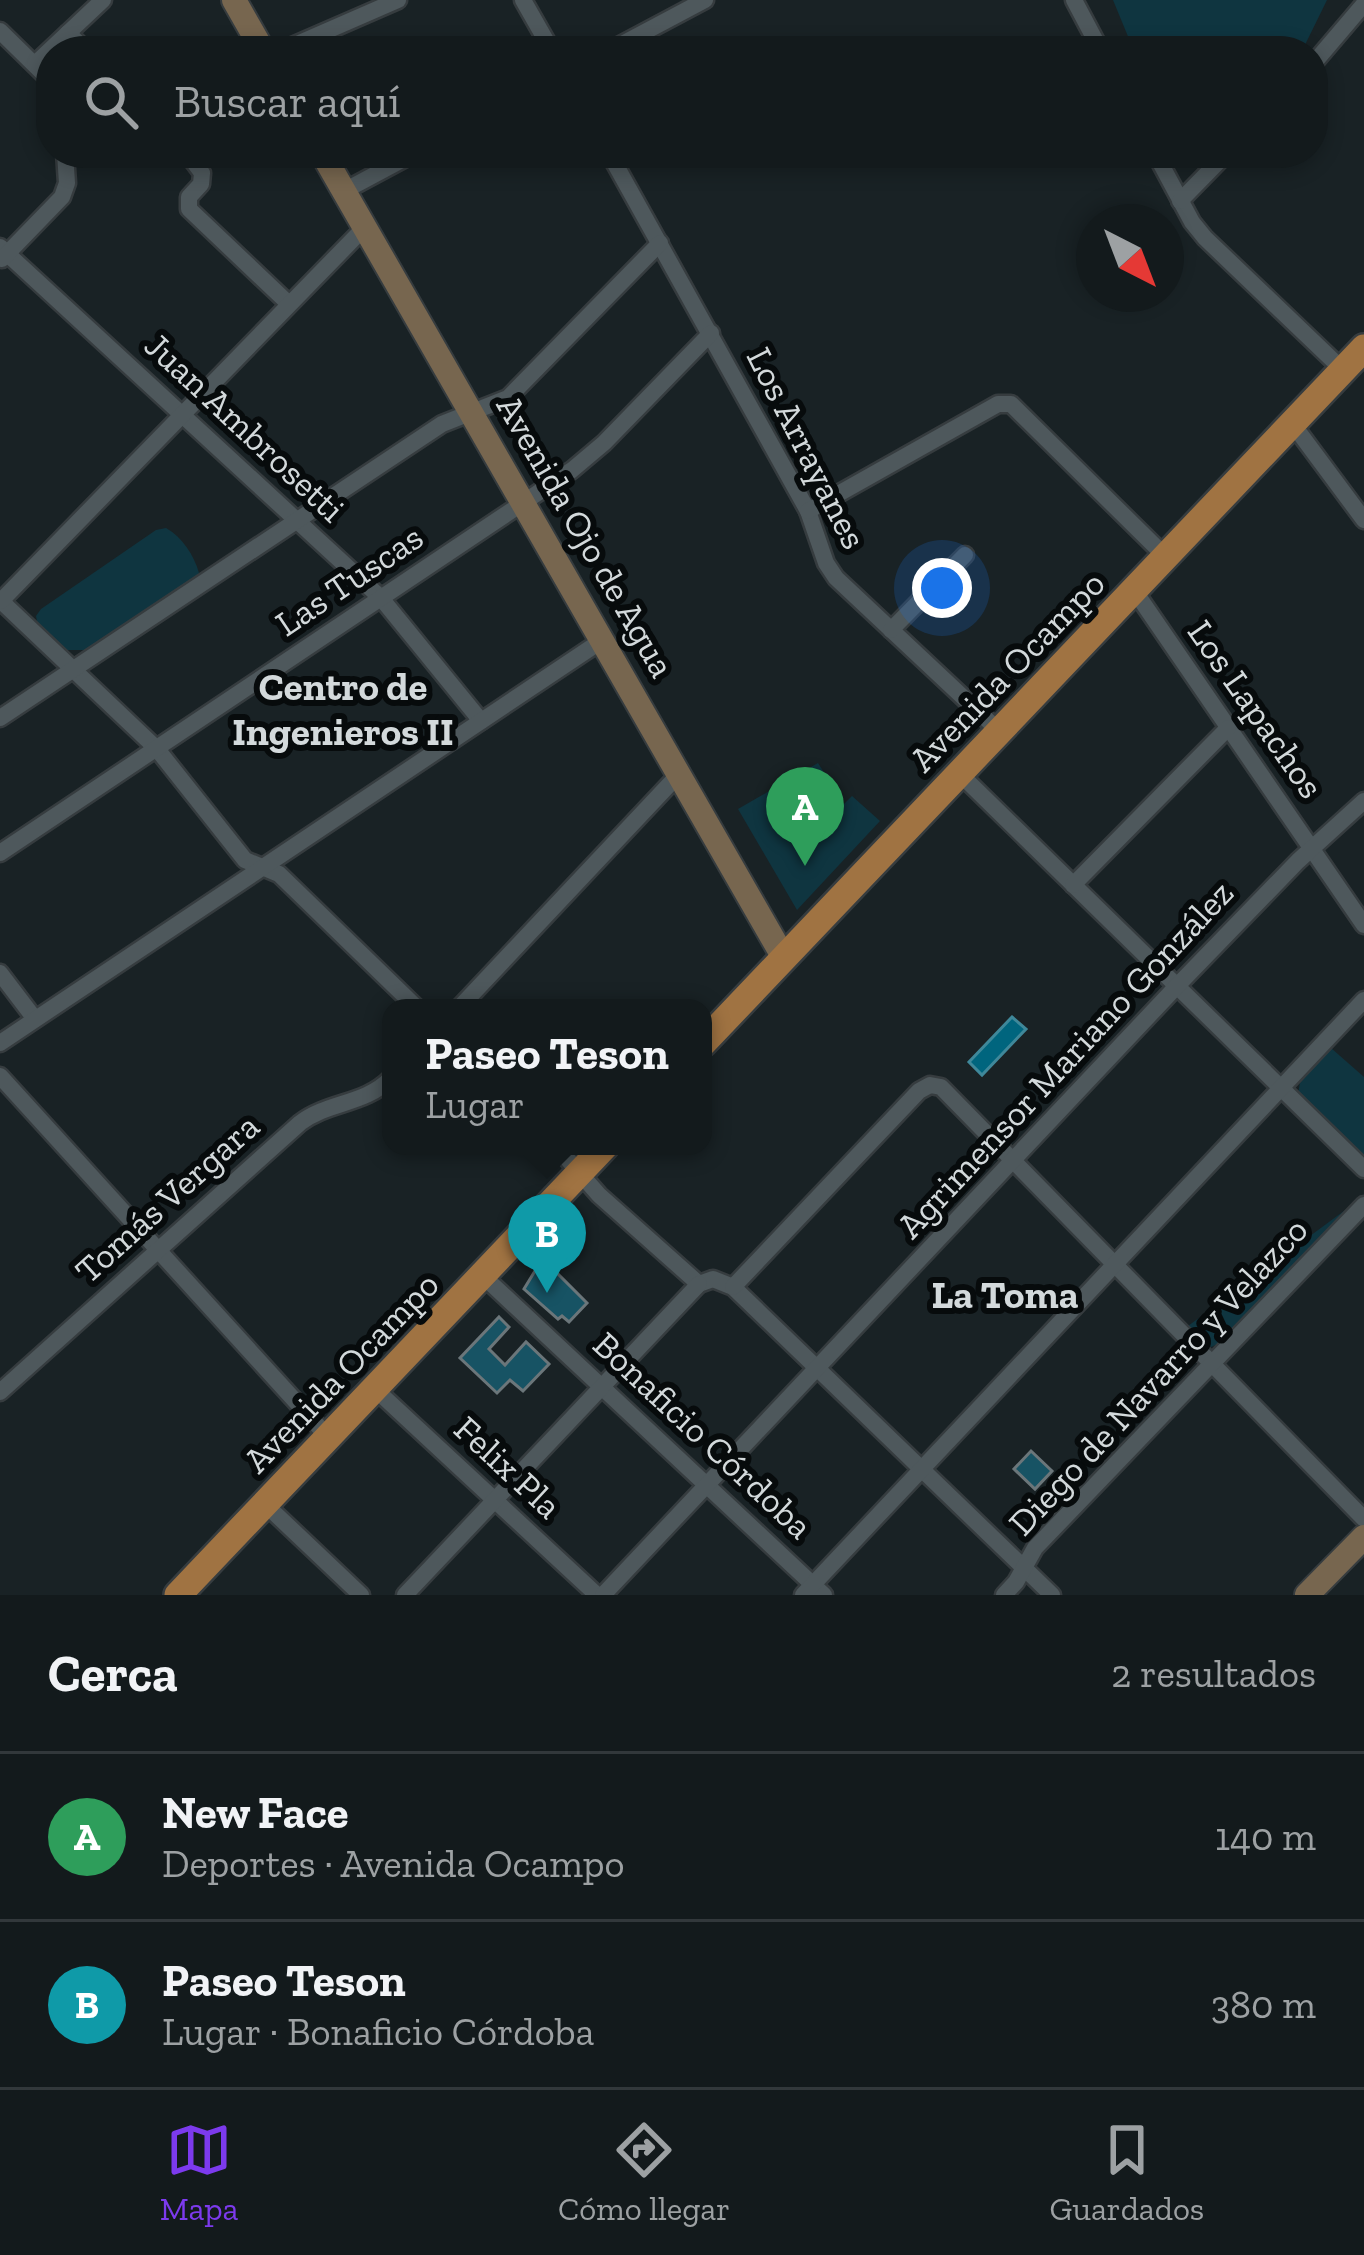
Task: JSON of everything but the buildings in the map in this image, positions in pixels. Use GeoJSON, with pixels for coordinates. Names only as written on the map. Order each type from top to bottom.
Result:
{"type":"FeatureCollection","features":[{"type":"Feature","properties":{"kind":"main road"},"geometry":{"type":"LineString","coordinates":[[234,0],[254,36]]}},
{"type":"Feature","properties":{"kind":"main road","name":"Avenida Ojo de Agua"},"geometry":{"type":"LineString","coordinates":[[331,168],[784,958]]}},
{"type":"Feature","properties":{"kind":"main road","name":"Avenida Ocampo"},"geometry":{"type":"LineString","coordinates":[[712,1034],[1364,348]]}},
{"type":"Feature","properties":{"kind":"main road","name":"Avenida Ocampo"},"geometry":{"type":"LineString","coordinates":[[178,1595],[596,1155]]}},
{"type":"Feature","properties":{"kind":"main road"},"geometry":{"type":"LineString","coordinates":[[1307,1595],[1364,1537]]}},
{"type":"Feature","properties":{"kind":"main road"},"geometry":{"type":"LineString","coordinates":[[1331,1595],[1364,1561]]}},
{"type":"Feature","properties":{"kind":"street"},"geometry":{"type":"LineString","coordinates":[[65,36],[104,0]]}},
{"type":"Feature","properties":{"kind":"street"},"geometry":{"type":"LineString","coordinates":[[315,36],[398,0]]}},
{"type":"Feature","properties":{"kind":"street"},"geometry":{"type":"LineString","coordinates":[[523,0],[543,36]]}},
{"type":"Feature","properties":{"kind":"street"},"geometry":{"type":"LineString","coordinates":[[637,36],[705,0]]}},
{"type":"Feature","properties":{"kind":"street"},"geometry":{"type":"LineString","coordinates":[[1074,0],[1093,36]]}},
{"type":"Feature","properties":{"kind":"street"},"geometry":{"type":"LineString","coordinates":[[1328,46],[1364,4]]}},
{"type":"Feature","properties":{"kind":"street"},"geometry":{"type":"LineString","coordinates":[[0,31],[35,64]]}},
{"type":"Feature","properties":{"kind":"street"},"geometry":{"type":"LineString","coordinates":[[68,33],[71,36]]}},
{"type":"Feature","properties":{"kind":"street"},"geometry":{"type":"LineString","coordinates":[[2,254],[62,197],[66,168]]}},
{"type":"Feature","properties":{"kind":"street"},"geometry":{"type":"LineString","coordinates":[[198,168],[202,184],[190,196],[189,209],[289,304]]}},
{"type":"Feature","properties":{"kind":"street"},"geometry":{"type":"LineString","coordinates":[[344,190],[386,168]]}},
{"type":"Feature","properties":{"kind":"street","name":"Los Arrayanes"},"geometry":{"type":"LineString","coordinates":[[618,168],[808,511],[836,578],[999,731]]}},
{"type":"Feature","properties":{"kind":"street"},"geometry":{"type":"LineString","coordinates":[[1163,168],[1205,238],[1343,370]]}},
{"type":"Feature","properties":{"kind":"street"},"geometry":{"type":"LineString","coordinates":[[1180,201],[1212,168]]}},
{"type":"Feature","properties":{"kind":"street"},"geometry":{"type":"LineString","coordinates":[[364,226],[1,601],[157,749],[244,860],[279,874],[408,999]]}},
{"type":"Feature","properties":{"kind":"street"},"geometry":{"type":"LineString","coordinates":[[0,718],[442,424],[508,398],[660,243]]}},
{"type":"Feature","properties":{"kind":"street","name":"Juan Ambrosetti"},"geometry":{"type":"LineString","coordinates":[[2,254],[381,598],[481,721]]}},
{"type":"Feature","properties":{"kind":"street","name":"Las Tuscas"},"geometry":{"type":"LineString","coordinates":[[0,853],[525,502],[604,443],[711,333]]}},
{"type":"Feature","properties":{"kind":"street"},"geometry":{"type":"LineString","coordinates":[[808,511],[998,404],[1011,404],[1166,556]]}},
{"type":"Feature","properties":{"kind":"street"},"geometry":{"type":"LineString","coordinates":[[1292,423],[1364,520]]}},
{"type":"Feature","properties":{"kind":"street"},"geometry":{"type":"LineString","coordinates":[[891,630],[965,555]]}},
{"type":"Feature","properties":{"kind":"street","name":"Los Lapachos"},"geometry":{"type":"LineString","coordinates":[[1134,590],[1364,925]]}},
{"type":"Feature","properties":{"kind":"street"},"geometry":{"type":"LineString","coordinates":[[0,1042],[604,639]]}},
{"type":"Feature","properties":{"kind":"street"},"geometry":{"type":"LineString","coordinates":[[1073,886],[1228,728]]}},
{"type":"Feature","properties":{"kind":"street"},"geometry":{"type":"LineString","coordinates":[[467,999],[681,772]]}},
{"type":"Feature","properties":{"kind":"street"},"geometry":{"type":"LineString","coordinates":[[959,773],[1364,1168]]}},
{"type":"Feature","properties":{"kind":"street","name":"Agrimensor Mariano González"},"geometry":{"type":"LineString","coordinates":[[600,1595],[1176,987],[1364,801]]}},
{"type":"Feature","properties":{"kind":"street"},"geometry":{"type":"LineString","coordinates":[[0,973],[35,1019]]}},
{"type":"Feature","properties":{"kind":"street"},"geometry":{"type":"LineString","coordinates":[[813,1591],[921,1468],[1364,1000]]}},
{"type":"Feature","properties":{"kind":"street"},"geometry":{"type":"LineString","coordinates":[[0,1076],[328,1437]]}},
{"type":"Feature","properties":{"kind":"street"},"geometry":{"type":"LineString","coordinates":[[733,1287],[920,1091],[930,1085],[940,1087],[1364,1519]]}},
{"type":"Feature","properties":{"kind":"street","name":"Tomás Vergara"},"geometry":{"type":"LineString","coordinates":[[0,1392],[300,1123],[322,1109],[372,1095],[382,1086]]}},
{"type":"Feature","properties":{"kind":"street"},"geometry":{"type":"LineString","coordinates":[[564,1155],[599,1195],[699,1283]]}},
{"type":"Feature","properties":{"kind":"street","name":"Diego de Navarro y Velazco"},"geometry":{"type":"LineString","coordinates":[[1004,1595],[1035,1548],[1364,1205]]}},
{"type":"Feature","properties":{"kind":"street","name":"Bonaficio Córdoba"},"geometry":{"type":"LineString","coordinates":[[482,1275],[813,1591]]}},
{"type":"Feature","properties":{"kind":"street"},"geometry":{"type":"LineString","coordinates":[[405,1595],[699,1283],[713,1279],[733,1287],[1052,1595]]}},
{"type":"Feature","properties":{"kind":"street","name":"Felix Pla"},"geometry":{"type":"LineString","coordinates":[[374,1388],[600,1595]]}},
{"type":"Feature","properties":{"kind":"street"},"geometry":{"type":"LineString","coordinates":[[265,1504],[362,1595]]}},
{"type":"Feature","properties":{"kind":"shaded area"},"geometry":{"type":"Polygon","coordinates":[[[1113,0],[1327,0],[1309,36],[1128,36],[1113,0]]]}},
{"type":"Feature","properties":{"kind":"shaded area"},"geometry":{"type":"Polygon","coordinates":[[[166,528],[194,560],[199,573],[194,581],[89,650],[63,650],[38,626],[36,616],[41,609],[156,530],[166,528]]]}},
{"type":"Feature","properties":{"kind":"shaded area"},"geometry":{"type":"Polygon","coordinates":[[[818,763],[844,804],[852,796],[880,821],[797,910],[738,809],[818,763]]]}},
{"type":"Feature","properties":{"kind":"shaded area"},"geometry":{"type":"Polygon","coordinates":[[[1331,1048],[1364,1077],[1364,1160],[1298,1094],[1301,1077],[1331,1048]]]}},
{"type":"Feature","properties":{"kind":"shaded area"},"geometry":{"type":"Polygon","coordinates":[[[1352,1205],[1218,1344],[1211,1347],[1188,1326],[1352,1205]]]}},
{"type":"Feature","properties":{"kind":"water"},"geometry":{"type":"Polygon","coordinates":[[[1012,1017],[1026,1029],[982,1075],[969,1062],[1012,1017]]]}},
{"type":"Feature","properties":{"kind":"place","name":"New Face"},"geometry":{"type":"Point","coordinates":[805,866]}},
{"type":"Feature","properties":{"kind":"place","name":"Paseo Teson"},"geometry":{"type":"Point","coordinates":[547,1293]}},
{"type":"Feature","properties":{"kind":"district","name":"Centro de Ingenieros II"},"geometry":{"type":"Point","coordinates":[343,708]}},
{"type":"Feature","properties":{"kind":"district","name":"La Toma"},"geometry":{"type":"Point","coordinates":[1005,1294]}}]}
